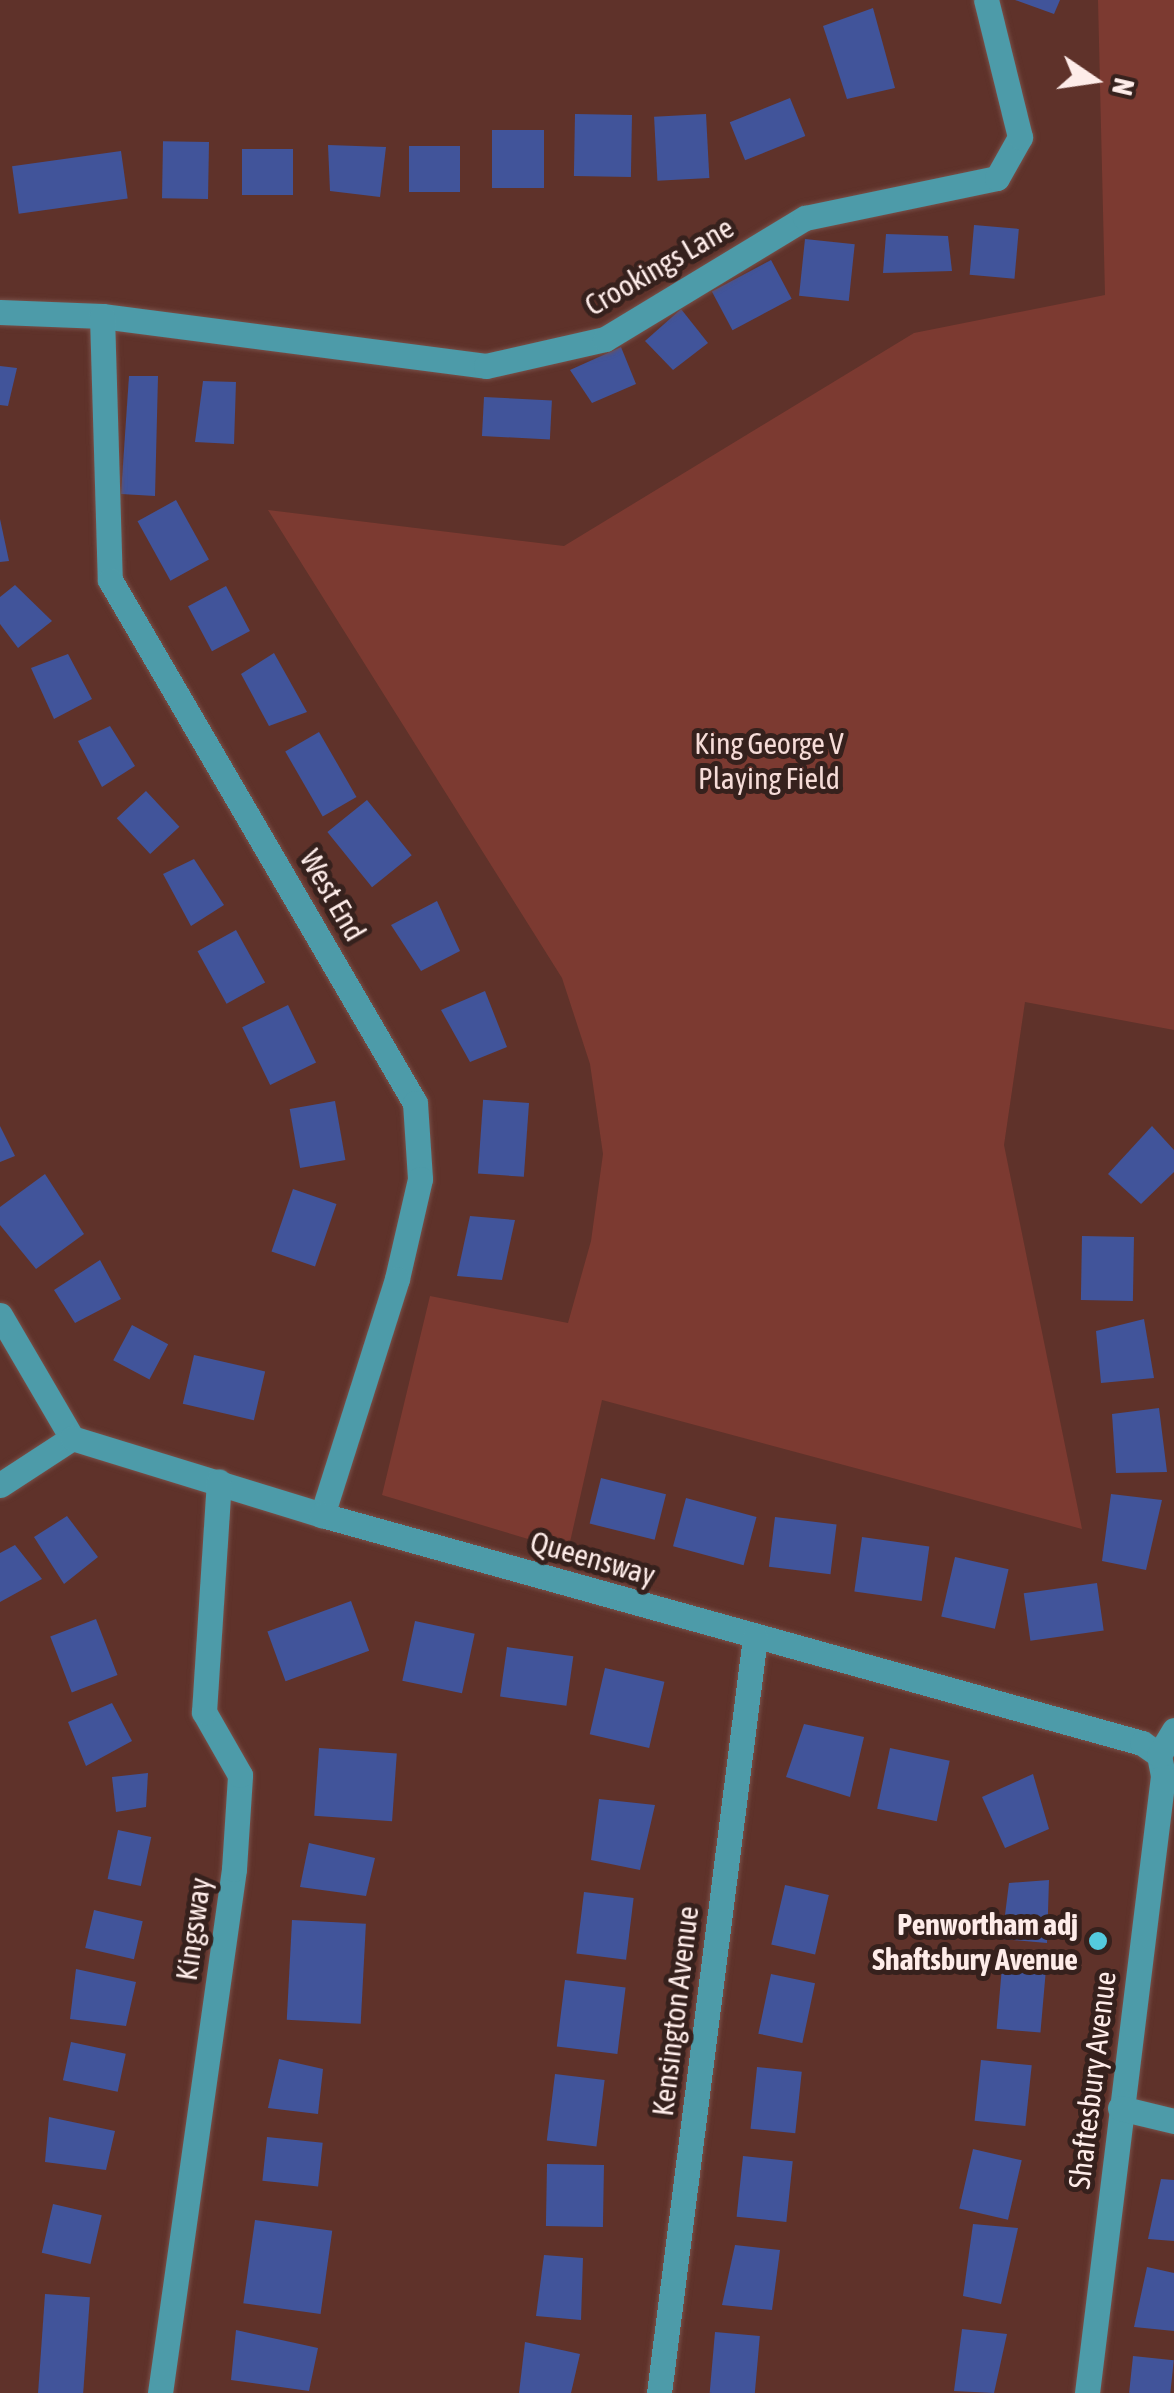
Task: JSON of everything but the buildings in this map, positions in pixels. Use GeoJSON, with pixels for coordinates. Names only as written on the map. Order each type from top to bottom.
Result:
{"type":"FeatureCollection","features":[{"type":"Feature","properties":{"kind":"street","name":"Crookings Lane"},"geometry":{"type":"LineString","coordinates":[[0,312],[102,316],[486,366],[605,339],[804,218],[997,178],[1020,137],[986,0]]}},
{"type":"Feature","properties":{"kind":"street","name":"West End"},"geometry":{"type":"LineString","coordinates":[[102,316],[110,580],[415,1103],[420,1179],[397,1278],[322,1515]]}},
{"type":"Feature","properties":{"kind":"street"},"geometry":{"type":"LineString","coordinates":[[0,1315],[72,1438],[0,1486]]}},
{"type":"Feature","properties":{"kind":"street","name":"Queensway"},"geometry":{"type":"LineString","coordinates":[[72,1438],[322,1515],[1142,1743],[1161,1766]]}},
{"type":"Feature","properties":{"kind":"street","name":"Kingsway"},"geometry":{"type":"LineString","coordinates":[[160,2393],[234,1869],[240,1775],[204,1712],[220,1481]]}},
{"type":"Feature","properties":{"kind":"street","name":"Kensington Avenue"},"geometry":{"type":"LineString","coordinates":[[659,2393],[755,1637]]}},
{"type":"Feature","properties":{"kind":"street"},"geometry":{"type":"LineString","coordinates":[[1161,1766],[1174,1730]]}},
{"type":"Feature","properties":{"kind":"street","name":"Shaftesbury Avenue"},"geometry":{"type":"LineString","coordinates":[[1086,2393],[1161,1766]]}},
{"type":"Feature","properties":{"kind":"street"},"geometry":{"type":"LineString","coordinates":[[1120,2108],[1174,2121]]}},
{"type":"Feature","properties":{"kind":"green space","name":"King George V Playing Field"},"geometry":{"type":"Polygon","coordinates":[[[1098,0],[1174,0],[1174,1030],[1025,1002],[1004,1145],[1082,1529],[602,1400],[568,1551],[382,1495],[430,1296],[568,1323],[591,1241],[603,1154],[590,1064],[562,978],[268,510],[564,546],[914,333],[1105,295],[1098,0]]]}},
{"type":"Feature","properties":{"kind":"place","name":"Penwortham adj Shaftsbury Avenue"},"geometry":{"type":"Point","coordinates":[1098,1941]}}]}
